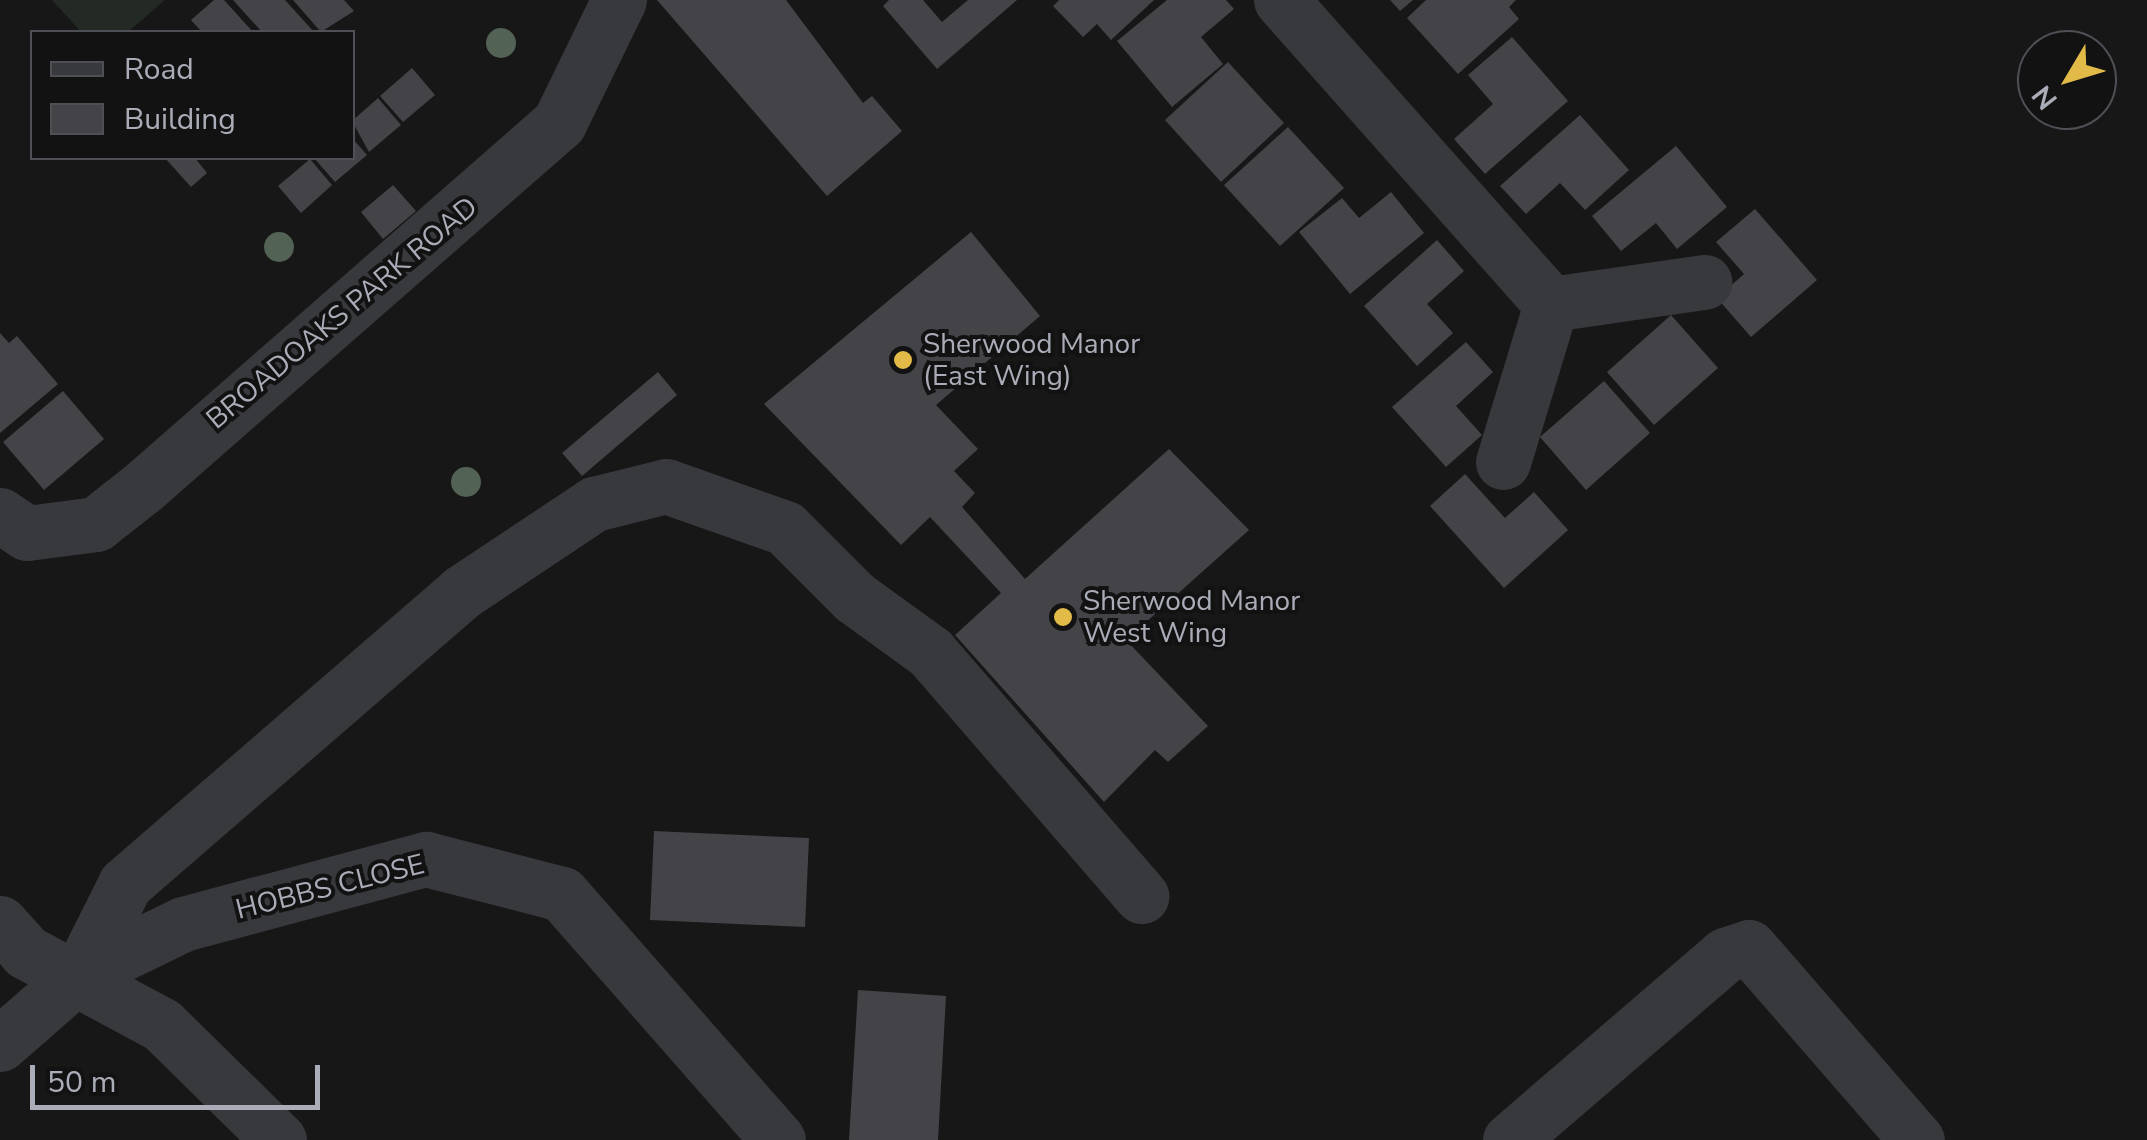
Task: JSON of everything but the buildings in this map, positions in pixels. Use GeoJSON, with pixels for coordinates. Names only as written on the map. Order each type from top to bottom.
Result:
{"type":"FeatureCollection","features":[{"type":"Feature","properties":{"kind":"street","name":"BROADOAKS PARK ROAD"},"geometry":{"type":"LineString","coordinates":[[0,514],[26,533],[96,524],[143,487],[559,123],[619,0]]}},
{"type":"Feature","properties":{"kind":"street"},"geometry":{"type":"LineString","coordinates":[[1280,0],[1550,304]]}},
{"type":"Feature","properties":{"kind":"street"},"geometry":{"type":"LineString","coordinates":[[1550,304],[1704,282]]}},
{"type":"Feature","properties":{"kind":"street"},"geometry":{"type":"LineString","coordinates":[[1502,462],[1550,304]]}},
{"type":"Feature","properties":{"kind":"street"},"geometry":{"type":"LineString","coordinates":[[80,974],[125,884],[462,592],[594,504],[666,486],[785,528],[854,598],[930,652],[1141,896]]}},
{"type":"Feature","properties":{"kind":"street","name":"HOBBS CLOSE"},"geometry":{"type":"LineString","coordinates":[[0,1044],[80,974],[183,924],[426,859],[562,894],[778,1140]]}},
{"type":"Feature","properties":{"kind":"street"},"geometry":{"type":"LineString","coordinates":[[0,923],[26,952],[80,974],[162,1025],[279,1140]]}},
{"type":"Feature","properties":{"kind":"street"},"geometry":{"type":"LineString","coordinates":[[1510,1140],[1725,955],[1749,947],[1917,1140]]}},
{"type":"Feature","properties":{"kind":"shaded area"},"geometry":{"type":"Polygon","coordinates":[[[52,0],[165,0],[130,30],[79,30],[52,0]]]}},
{"type":"Feature","properties":{"kind":"place","name":"Sherwood Manor (East Wing)"},"geometry":{"type":"Point","coordinates":[903,360]}},
{"type":"Feature","properties":{"kind":"place","name":"Sherwood Manor West Wing"},"geometry":{"type":"Point","coordinates":[1063,617]}}]}
